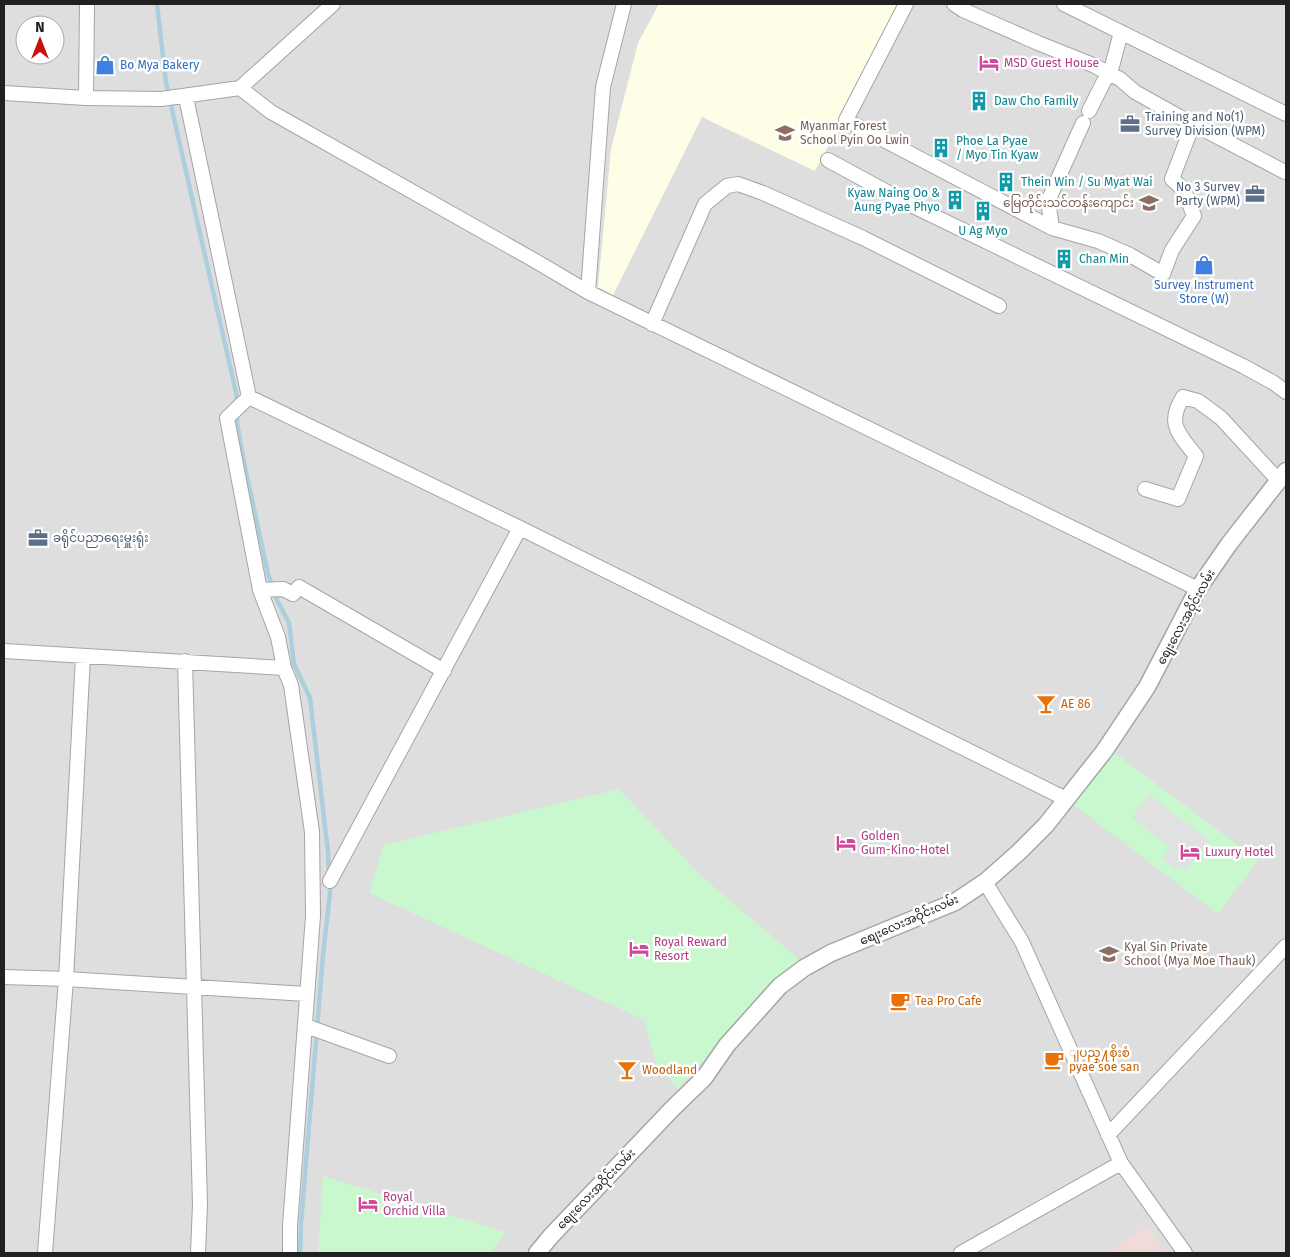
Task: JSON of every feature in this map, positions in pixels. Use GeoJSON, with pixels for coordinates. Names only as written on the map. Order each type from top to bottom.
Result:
{"type":"FeatureCollection","features":[{"type":"Feature","properties":{"kind":"street"},"geometry":{"type":"LineString","coordinates":[[86,4],[86,98]]}},
{"type":"Feature","properties":{"kind":"street"},"geometry":{"type":"LineString","coordinates":[[4,93],[86,98],[161,99],[240,88],[333,4]]}},
{"type":"Feature","properties":{"kind":"street"},"geometry":{"type":"LineString","coordinates":[[588,292],[603,87],[624,4]]}},
{"type":"Feature","properties":{"kind":"street"},"geometry":{"type":"LineString","coordinates":[[906,4],[846,120],[1052,228],[1098,241],[1130,255],[1164,274],[1172,250],[1194,216],[1184,190],[1172,178],[1193,124]]}},
{"type":"Feature","properties":{"kind":"street"},"geometry":{"type":"LineString","coordinates":[[954,4],[1038,43],[1093,65],[1120,79],[1135,92],[1193,124],[1286,171]]}},
{"type":"Feature","properties":{"kind":"street"},"geometry":{"type":"LineString","coordinates":[[1064,4],[1286,114]]}},
{"type":"Feature","properties":{"kind":"street"},"geometry":{"type":"LineString","coordinates":[[1052,228],[1048,200],[1086,117],[1104,81],[1110,74],[1122,32]]}},
{"type":"Feature","properties":{"kind":"street"},"geometry":{"type":"LineString","coordinates":[[240,88],[271,112],[588,292],[1198,589]]}},
{"type":"Feature","properties":{"kind":"street"},"geometry":{"type":"LineString","coordinates":[[182,97],[246,400]]}},
{"type":"Feature","properties":{"kind":"street"},"geometry":{"type":"LineString","coordinates":[[828,160],[918,208],[1243,366],[1286,392]]}},
{"type":"Feature","properties":{"kind":"street"},"geometry":{"type":"LineString","coordinates":[[652,324],[705,204],[727,186],[738,184],[763,193],[863,238],[999,306]]}},
{"type":"Feature","properties":{"kind":"street"},"geometry":{"type":"LineString","coordinates":[[1145,489],[1178,499],[1196,456],[1176,430],[1176,408],[1183,397],[1198,401],[1222,418],[1282,476]]}},
{"type":"Feature","properties":{"kind":"street"},"geometry":{"type":"LineString","coordinates":[[246,400],[227,418],[263,590],[278,637],[284,668],[291,685],[312,832],[314,916],[306,994],[307,1026],[290,1226],[290,1253]]}},
{"type":"Feature","properties":{"kind":"street"},"geometry":{"type":"LineString","coordinates":[[246,400],[520,528],[1066,799]]}},
{"type":"Feature","properties":{"kind":"street","name":"စျေးလေးအဝိုင်းလမ်း"},"geometry":{"type":"LineString","coordinates":[[537,1253],[673,1108],[704,1078],[727,1045],[780,986],[804,968],[831,953],[955,902],[985,882],[1046,825],[1105,750],[1147,687],[1198,589],[1229,544],[1282,476]]}},
{"type":"Feature","properties":{"kind":"street"},"geometry":{"type":"LineString","coordinates":[[330,881],[520,528]]}},
{"type":"Feature","properties":{"kind":"street"},"geometry":{"type":"LineString","coordinates":[[263,590],[283,589],[293,594],[299,587],[444,670]]}},
{"type":"Feature","properties":{"kind":"street"},"geometry":{"type":"LineString","coordinates":[[4,650],[284,668]]}},
{"type":"Feature","properties":{"kind":"street"},"geometry":{"type":"LineString","coordinates":[[45,1253],[66,979],[83,656]]}},
{"type":"Feature","properties":{"kind":"street"},"geometry":{"type":"LineString","coordinates":[[185,661],[200,1204],[198,1253]]}},
{"type":"Feature","properties":{"kind":"street"},"geometry":{"type":"LineString","coordinates":[[985,882],[1022,942],[1121,1163],[1185,1253]]}},
{"type":"Feature","properties":{"kind":"street"},"geometry":{"type":"LineString","coordinates":[[1108,1135],[1286,946]]}},
{"type":"Feature","properties":{"kind":"street"},"geometry":{"type":"LineString","coordinates":[[4,978],[66,979],[306,994]]}},
{"type":"Feature","properties":{"kind":"street"},"geometry":{"type":"LineString","coordinates":[[307,1026],[389,1056]]}},
{"type":"Feature","properties":{"kind":"street"},"geometry":{"type":"LineString","coordinates":[[961,1253],[1121,1163]]}},
{"type":"Feature","properties":{"kind":"shaded area"},"geometry":{"type":"Polygon","coordinates":[[[4,4],[1286,4],[1286,1253],[4,1253],[4,4]]]}},
{"type":"Feature","properties":{"kind":"shaded area","name":"Myanmar Forest School Pyin Oo Lwin"},"geometry":{"type":"Polygon","coordinates":[[[659,4],[903,4],[815,171],[702,117],[613,295],[598,287],[611,149],[638,43],[659,4]]]}},
{"type":"Feature","properties":{"kind":"shaded area"},"geometry":{"type":"Polygon","coordinates":[[[1149,795],[1209,840],[1186,870],[1180,866],[1178,870],[1162,859],[1170,847],[1132,818],[1149,795]]]}},
{"type":"Feature","properties":{"kind":"shaded area"},"geometry":{"type":"Polygon","coordinates":[[[1147,1226],[1165,1253],[1107,1253],[1147,1226]]]}},
{"type":"Feature","properties":{"kind":"green space"},"geometry":{"type":"Polygon","coordinates":[[[1112,751],[1258,860],[1218,914],[1071,803],[1112,751]]]}},
{"type":"Feature","properties":{"kind":"green space","name":"Royal Reward Resort"},"geometry":{"type":"Polygon","coordinates":[[[619,789],[700,875],[801,961],[779,977],[678,1089],[655,1061],[644,1020],[369,893],[384,845],[619,789]]]}},
{"type":"Feature","properties":{"kind":"green space","name":"Royal Orchid Villa"},"geometry":{"type":"Polygon","coordinates":[[[323,1176],[505,1232],[491,1253],[318,1253],[323,1176]]]}},
{"type":"Feature","properties":{"kind":"waterway"},"geometry":{"type":"LineString","coordinates":[[157,4],[166,83],[237,397],[237,404]]}},
{"type":"Feature","properties":{"kind":"waterway"},"geometry":{"type":"LineString","coordinates":[[237,414],[243,458],[268,574],[277,600],[289,623],[294,664],[310,698],[329,874]]}},
{"type":"Feature","properties":{"kind":"waterway"},"geometry":{"type":"LineString","coordinates":[[300,1253],[330,884]]}},
{"type":"Feature","properties":{"kind":"place","name":"MSD Guest House"},"geometry":{"type":"Point","coordinates":[989,63]}},
{"type":"Feature","properties":{"kind":"place","name":"Bo Mya Bakery"},"geometry":{"type":"Point","coordinates":[105,65]}},
{"type":"Feature","properties":{"kind":"place","name":"Daw Cho Family"},"geometry":{"type":"Point","coordinates":[979,101]}},
{"type":"Feature","properties":{"kind":"place","name":"Training and No(1) Survey Division (WPM)"},"geometry":{"type":"Point","coordinates":[1130,124]}},
{"type":"Feature","properties":{"kind":"place","name":"Myanmar Forest School Pyin Oo Lwin"},"geometry":{"type":"Point","coordinates":[785,133]}},
{"type":"Feature","properties":{"kind":"place","name":"Phoe La Pyae / Myo Tin Kyaw"},"geometry":{"type":"Point","coordinates":[941,148]}},
{"type":"Feature","properties":{"kind":"place","name":"Thein Win / Su Myat Wai"},"geometry":{"type":"Point","coordinates":[1006,182]}},
{"type":"Feature","properties":{"kind":"place","name":"No 3 Survey Party (WPM)"},"geometry":{"type":"Point","coordinates":[1255,194]}},
{"type":"Feature","properties":{"kind":"place","name":"Kyaw Naing Oo & Aung Pyae Phyo"},"geometry":{"type":"Point","coordinates":[955,200]}},
{"type":"Feature","properties":{"kind":"place","name":"မြေတိုင်းသင်တန်းကျောင်း"},"geometry":{"type":"Point","coordinates":[1149,203]}},
{"type":"Feature","properties":{"kind":"place","name":"U Ag Myo"},"geometry":{"type":"Point","coordinates":[983,211]}},
{"type":"Feature","properties":{"kind":"place","name":"Chan Min"},"geometry":{"type":"Point","coordinates":[1064,259]}},
{"type":"Feature","properties":{"kind":"place","name":"Survey Instrument Store (W)"},"geometry":{"type":"Point","coordinates":[1204,265]}},
{"type":"Feature","properties":{"kind":"place","name":"ခရိုင်ပညာရေးမှူးရုံး"},"geometry":{"type":"Point","coordinates":[38,538]}},
{"type":"Feature","properties":{"kind":"place","name":"AE 86"},"geometry":{"type":"Point","coordinates":[1046,704]}},
{"type":"Feature","properties":{"kind":"place","name":"Golden Gum-Kino-Hotel"},"geometry":{"type":"Point","coordinates":[846,843]}},
{"type":"Feature","properties":{"kind":"place","name":"Luxury Hotel"},"geometry":{"type":"Point","coordinates":[1190,852]}},
{"type":"Feature","properties":{"kind":"place","name":"Royal Reward Resort"},"geometry":{"type":"Point","coordinates":[639,949]}},
{"type":"Feature","properties":{"kind":"place","name":"Kyal Sin Private School (Mya Moe Thauk)"},"geometry":{"type":"Point","coordinates":[1109,954]}},
{"type":"Feature","properties":{"kind":"place","name":"Tea Pro Cafe"},"geometry":{"type":"Point","coordinates":[900,1001]}},
{"type":"Feature","properties":{"kind":"place","name":"ျပည္႔စိုးစံ pyae soe san"},"geometry":{"type":"Point","coordinates":[1054,1060]}},
{"type":"Feature","properties":{"kind":"place","name":"Woodland"},"geometry":{"type":"Point","coordinates":[627,1070]}},
{"type":"Feature","properties":{"kind":"place","name":"Royal Orchid Villa"},"geometry":{"type":"Point","coordinates":[368,1204]}}]}
